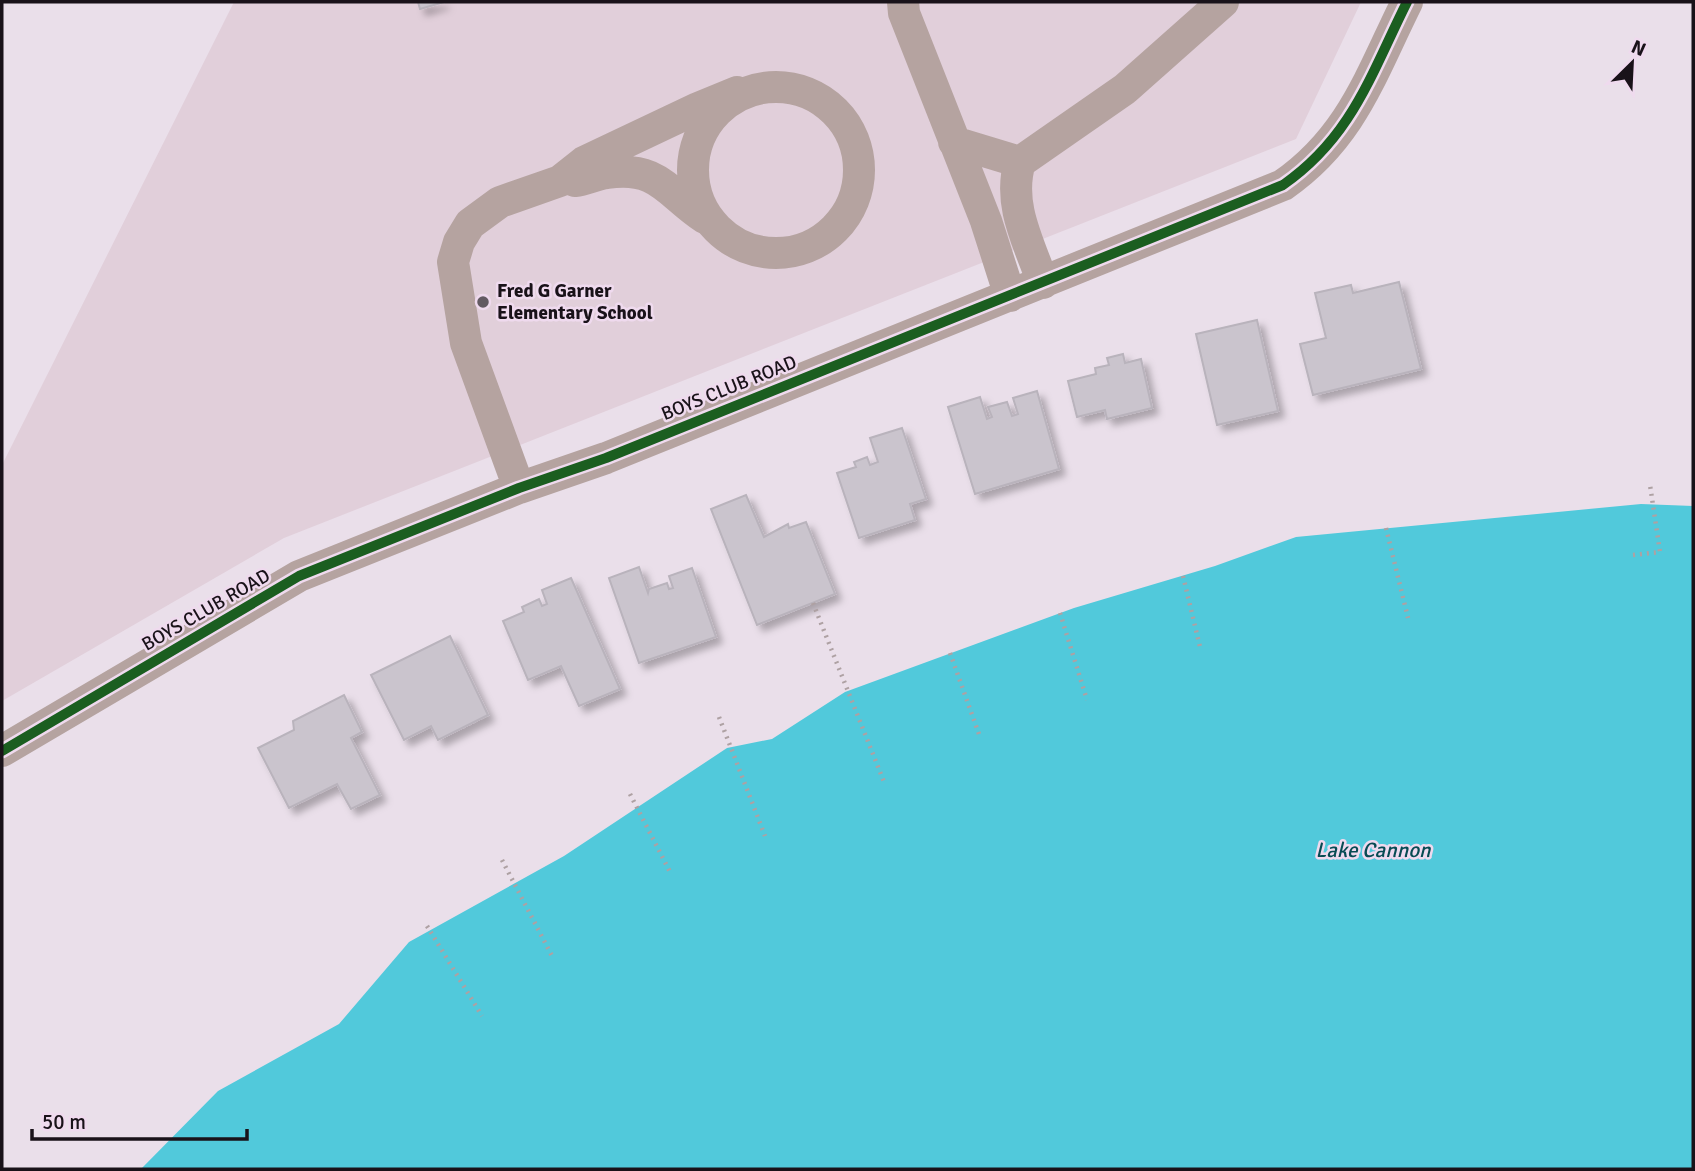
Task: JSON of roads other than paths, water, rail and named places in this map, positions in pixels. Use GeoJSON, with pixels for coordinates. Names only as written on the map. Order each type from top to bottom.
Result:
{"type":"FeatureCollection","features":[{"type":"Feature","properties":{"kind":"street"},"geometry":{"type":"LineString","coordinates":[[903,2],[986,221],[1010,296]]}},
{"type":"Feature","properties":{"kind":"street"},"geometry":{"type":"LineString","coordinates":[[1043,283],[1017,212],[1014,181],[1020,162],[1125,89],[1223,2]]}},
{"type":"Feature","properties":{"kind":"street","name":"BOYS CLUB ROAD"},"geometry":{"type":"LineString","coordinates":[[2,751],[299,576],[519,488],[606,458],[1260,196],[1304,170],[1322,154],[1350,117],[1407,2]]}},
{"type":"Feature","properties":{"kind":"street"},"geometry":{"type":"LineString","coordinates":[[519,488],[466,343],[453,262],[470,224],[500,202],[560,181],[637,171],[657,178],[688,207],[711,222],[731,240],[756,251],[783,253],[810,246],[833,232],[850,211],[859,185],[859,158],[851,132],[834,110],[811,94],[785,87],[761,86],[698,107],[584,162],[560,181]]}},
{"type":"Feature","properties":{"kind":"street"},"geometry":{"type":"LineString","coordinates":[[711,222],[697,198],[692,170],[697,143],[710,118],[737,92]]}},
{"type":"Feature","properties":{"kind":"street"},"geometry":{"type":"LineString","coordinates":[[954,142],[1020,162]]}},
{"type":"Feature","properties":{"kind":"water","name":"Lake Cannon"},"geometry":{"type":"Polygon","coordinates":[[[1641,504],[1693,506],[1693,1169],[141,1169],[218,1091],[339,1024],[409,942],[564,856],[727,748],[772,739],[845,692],[1074,608],[1215,566],[1296,537],[1641,504]]]}},
{"type":"Feature","properties":{"kind":"place","name":"Fred G Garner Elementary School"},"geometry":{"type":"Point","coordinates":[483,302]}}]}
